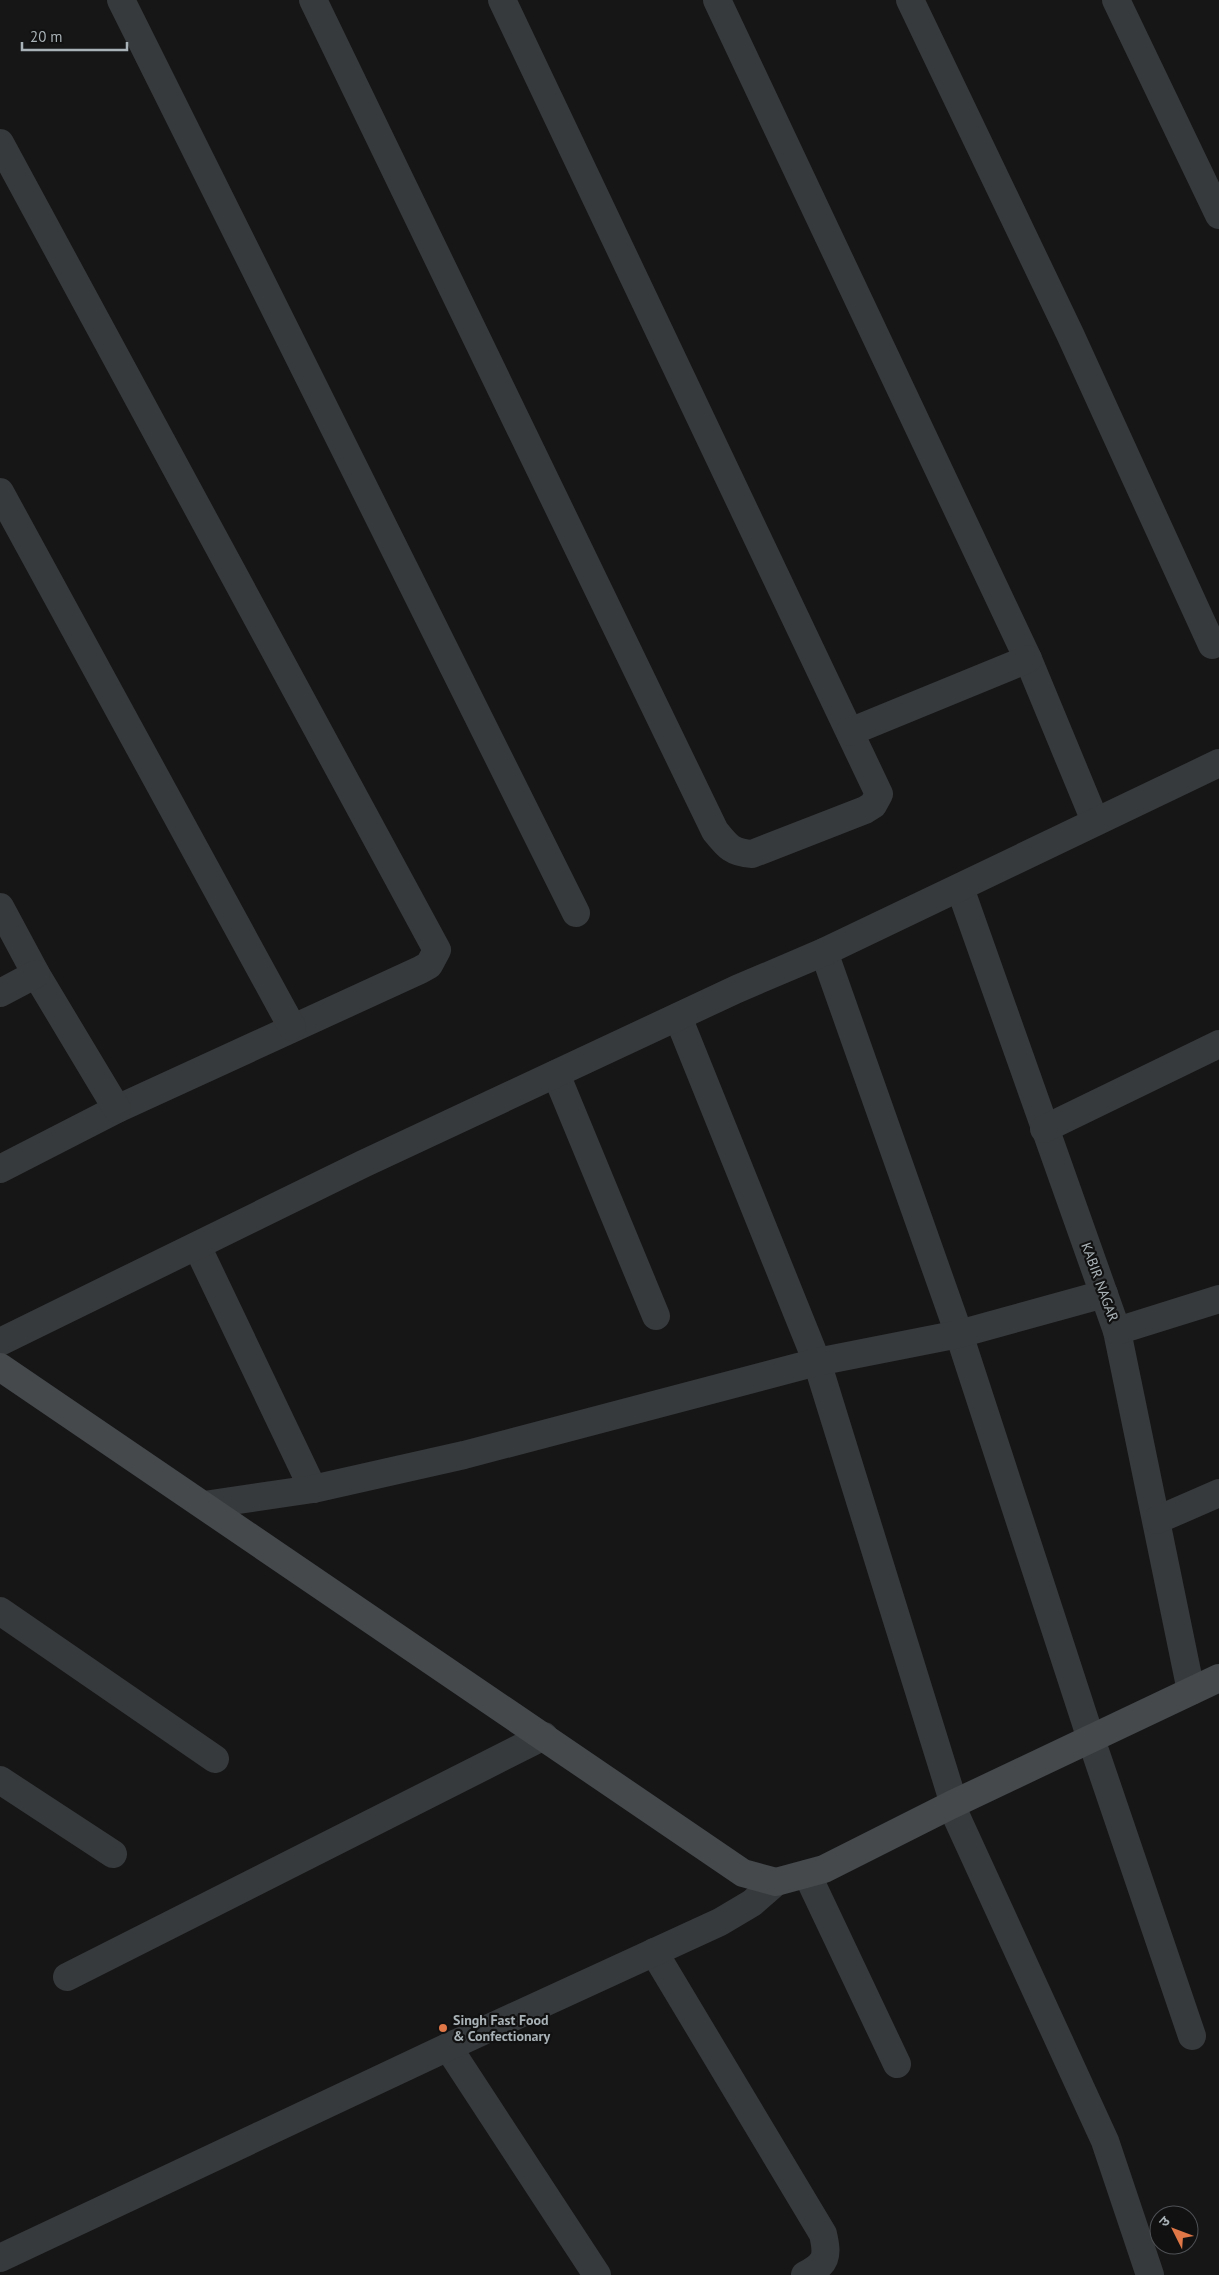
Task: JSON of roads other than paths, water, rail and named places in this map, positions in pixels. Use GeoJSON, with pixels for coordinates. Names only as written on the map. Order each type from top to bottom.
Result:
{"type":"FeatureCollection","features":[{"type":"Feature","properties":{"kind":"street"},"geometry":{"type":"LineString","coordinates":[[121,0],[576,913]]}},
{"type":"Feature","properties":{"kind":"street"},"geometry":{"type":"LineString","coordinates":[[313,0],[715,831],[727,846],[739,854],[752,854],[874,805],[879,794],[502,0]]}},
{"type":"Feature","properties":{"kind":"street"},"geometry":{"type":"LineString","coordinates":[[717,0],[1028,659],[1095,821]]}},
{"type":"Feature","properties":{"kind":"street"},"geometry":{"type":"LineString","coordinates":[[910,0],[1070,334],[1212,645]]}},
{"type":"Feature","properties":{"kind":"street"},"geometry":{"type":"LineString","coordinates":[[1116,0],[1219,215]]}},
{"type":"Feature","properties":{"kind":"street"},"geometry":{"type":"LineString","coordinates":[[0,143],[437,950],[429,965],[117,1108],[0,1169]]}},
{"type":"Feature","properties":{"kind":"street"},"geometry":{"type":"LineString","coordinates":[[0,492],[292,1027]]}},
{"type":"Feature","properties":{"kind":"street"},"geometry":{"type":"LineString","coordinates":[[850,732],[1028,659]]}},
{"type":"Feature","properties":{"kind":"street"},"geometry":{"type":"LineString","coordinates":[[0,1342],[363,1164],[678,1017],[824,952],[1219,763]]}},
{"type":"Feature","properties":{"kind":"street","name":"KABIR NAGAR"},"geometry":{"type":"LineString","coordinates":[[960,888],[1117,1331],[1157,1520],[1190,1691]]}},
{"type":"Feature","properties":{"kind":"street"},"geometry":{"type":"LineString","coordinates":[[0,907],[36,974],[117,1108]]}},
{"type":"Feature","properties":{"kind":"street"},"geometry":{"type":"LineString","coordinates":[[824,952],[959,1334],[1091,1739],[1192,2036]]}},
{"type":"Feature","properties":{"kind":"street"},"geometry":{"type":"LineString","coordinates":[[0,993],[36,974]]}},
{"type":"Feature","properties":{"kind":"street"},"geometry":{"type":"LineString","coordinates":[[678,1017],[817,1362],[954,1804],[951,1805]]}},
{"type":"Feature","properties":{"kind":"street"},"geometry":{"type":"LineString","coordinates":[[1044,1129],[1219,1044]]}},
{"type":"Feature","properties":{"kind":"street"},"geometry":{"type":"LineString","coordinates":[[556,1074],[656,1316]]}},
{"type":"Feature","properties":{"kind":"street"},"geometry":{"type":"LineString","coordinates":[[197,1246],[313,1489]]}},
{"type":"Feature","properties":{"kind":"street"},"geometry":{"type":"LineString","coordinates":[[204,1505],[313,1489],[464,1455],[817,1362],[959,1334],[1104,1294]]}},
{"type":"Feature","properties":{"kind":"street"},"geometry":{"type":"LineString","coordinates":[[1117,1331],[1219,1299]]}},
{"type":"Feature","properties":{"kind":"street"},"geometry":{"type":"LineString","coordinates":[[0,1367],[744,1873],[776,1882]]}},
{"type":"Feature","properties":{"kind":"street"},"geometry":{"type":"LineString","coordinates":[[1157,1520],[1219,1493]]}},
{"type":"Feature","properties":{"kind":"street"},"geometry":{"type":"LineString","coordinates":[[0,1611],[215,1759]]}},
{"type":"Feature","properties":{"kind":"street"},"geometry":{"type":"LineString","coordinates":[[2,2253],[654,1952],[728,1917],[752,1903],[776,1882],[824,1870],[951,1805],[1219,1678]]}},
{"type":"Feature","properties":{"kind":"street"},"geometry":{"type":"LineString","coordinates":[[67,1977],[544,1736]]}},
{"type":"Feature","properties":{"kind":"street"},"geometry":{"type":"LineString","coordinates":[[0,1780],[113,1854]]}},
{"type":"Feature","properties":{"kind":"street"},"geometry":{"type":"LineString","coordinates":[[951,1805],[1105,2141],[1150,2275]]}},
{"type":"Feature","properties":{"kind":"street"},"geometry":{"type":"LineString","coordinates":[[807,1874],[897,2064]]}},
{"type":"Feature","properties":{"kind":"street"},"geometry":{"type":"LineString","coordinates":[[654,1952],[823,2234],[826,2249],[825,2260],[815,2270],[805,2275]]}},
{"type":"Feature","properties":{"kind":"street"},"geometry":{"type":"LineString","coordinates":[[448,2047],[597,2275]]}},
{"type":"Feature","properties":{"kind":"place","name":"Singh Fast Food & Confectionary"},"geometry":{"type":"Point","coordinates":[443,2028]}}]}
